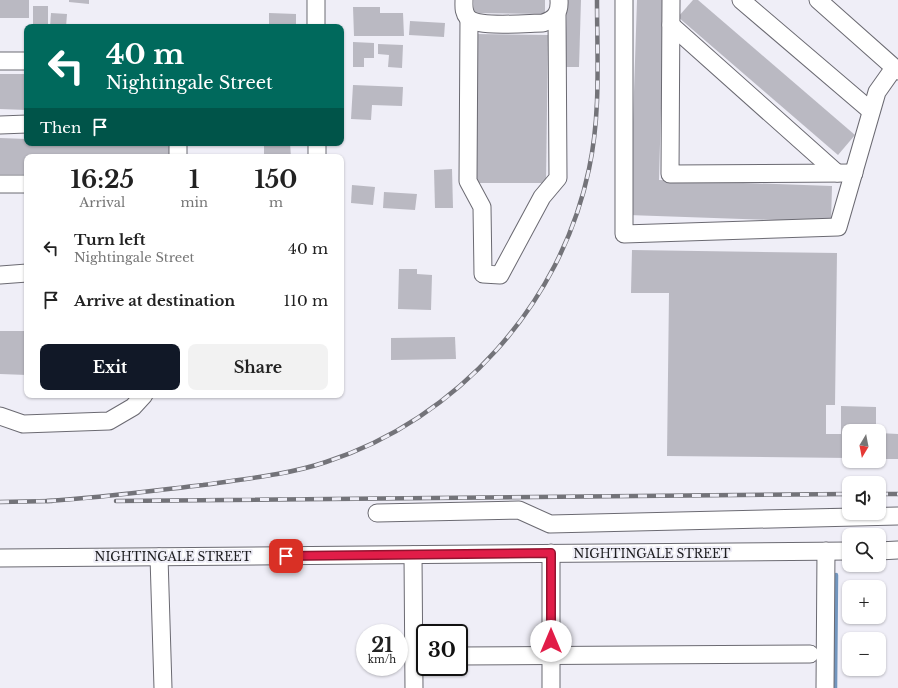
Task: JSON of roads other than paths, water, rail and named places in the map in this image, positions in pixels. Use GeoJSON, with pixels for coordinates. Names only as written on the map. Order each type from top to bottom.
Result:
{"type":"FeatureCollection","features":[{"type":"Feature","properties":{"kind":"street"},"geometry":{"type":"LineString","coordinates":[[316,0],[316,24]]}},
{"type":"Feature","properties":{"kind":"street"},"geometry":{"type":"LineString","coordinates":[[464,0],[464,10],[469,19],[468,181],[482,207],[483,274],[500,275],[542,197],[558,178],[558,8]]}},
{"type":"Feature","properties":{"kind":"street"},"geometry":{"type":"LineString","coordinates":[[624,0],[624,234],[838,227],[845,173],[871,112],[877,92],[896,70],[818,0]]}},
{"type":"Feature","properties":{"kind":"street"},"geometry":{"type":"LineString","coordinates":[[671,0],[670,174],[845,173]]}},
{"type":"Feature","properties":{"kind":"street"},"geometry":{"type":"LineString","coordinates":[[741,0],[871,112]]}},
{"type":"Feature","properties":{"kind":"street"},"geometry":{"type":"LineString","coordinates":[[469,19],[482,24],[543,23],[550,21],[558,8]]}},
{"type":"Feature","properties":{"kind":"street"},"geometry":{"type":"LineString","coordinates":[[671,25],[845,173]]}},
{"type":"Feature","properties":{"kind":"street"},"geometry":{"type":"LineString","coordinates":[[0,61],[24,61]]}},
{"type":"Feature","properties":{"kind":"street"},"geometry":{"type":"LineString","coordinates":[[0,125],[24,124]]}},
{"type":"Feature","properties":{"kind":"street"},"geometry":{"type":"LineString","coordinates":[[0,184],[24,184]]}},
{"type":"Feature","properties":{"kind":"street"},"geometry":{"type":"LineString","coordinates":[[0,275],[24,273]]}},
{"type":"Feature","properties":{"kind":"street"},"geometry":{"type":"LineString","coordinates":[[0,416],[23,424],[109,422],[133,407],[141,398]]}},
{"type":"Feature","properties":{"kind":"street"},"geometry":{"type":"LineString","coordinates":[[377,513],[519,510],[550,524],[898,516]]}},
{"type":"Feature","properties":{"kind":"street"},"geometry":{"type":"LineString","coordinates":[[886,551],[898,550]]}},
{"type":"Feature","properties":{"kind":"street"},"geometry":{"type":"LineString","coordinates":[[825,688],[826,551]]}},
{"type":"Feature","properties":{"kind":"street","name":"NIGHTINGALE STREET"},"geometry":{"type":"LineString","coordinates":[[0,558],[842,551]]}},
{"type":"Feature","properties":{"kind":"street"},"geometry":{"type":"LineString","coordinates":[[551,553],[551,688]]}},
{"type":"Feature","properties":{"kind":"street"},"geometry":{"type":"LineString","coordinates":[[413,554],[418,624]]}},
{"type":"Feature","properties":{"kind":"street"},"geometry":{"type":"LineString","coordinates":[[159,556],[163,688]]}},
{"type":"Feature","properties":{"kind":"street"},"geometry":{"type":"LineString","coordinates":[[468,656],[810,654]]}},
{"type":"Feature","properties":{"kind":"street"},"geometry":{"type":"LineString","coordinates":[[414,688],[416,676]]}},
{"type":"Feature","properties":{"kind":"waterway"},"geometry":{"type":"LineString","coordinates":[[835,688],[836,575]]}},
{"type":"Feature","properties":{"kind":"railway"},"geometry":{"type":"LineString","coordinates":[[47,501],[203,485],[265,476],[326,462],[374,443],[419,417],[460,386],[496,350],[528,310],[555,266],[575,219],[589,169],[593,148],[598,84],[597,0]]}},
{"type":"Feature","properties":{"kind":"railway"},"geometry":{"type":"LineString","coordinates":[[116,501],[842,494]]}},
{"type":"Feature","properties":{"kind":"railway"},"geometry":{"type":"LineString","coordinates":[[886,494],[898,494]]}},
{"type":"Feature","properties":{"kind":"railway"},"geometry":{"type":"LineString","coordinates":[[0,502],[52,501]]}}]}
